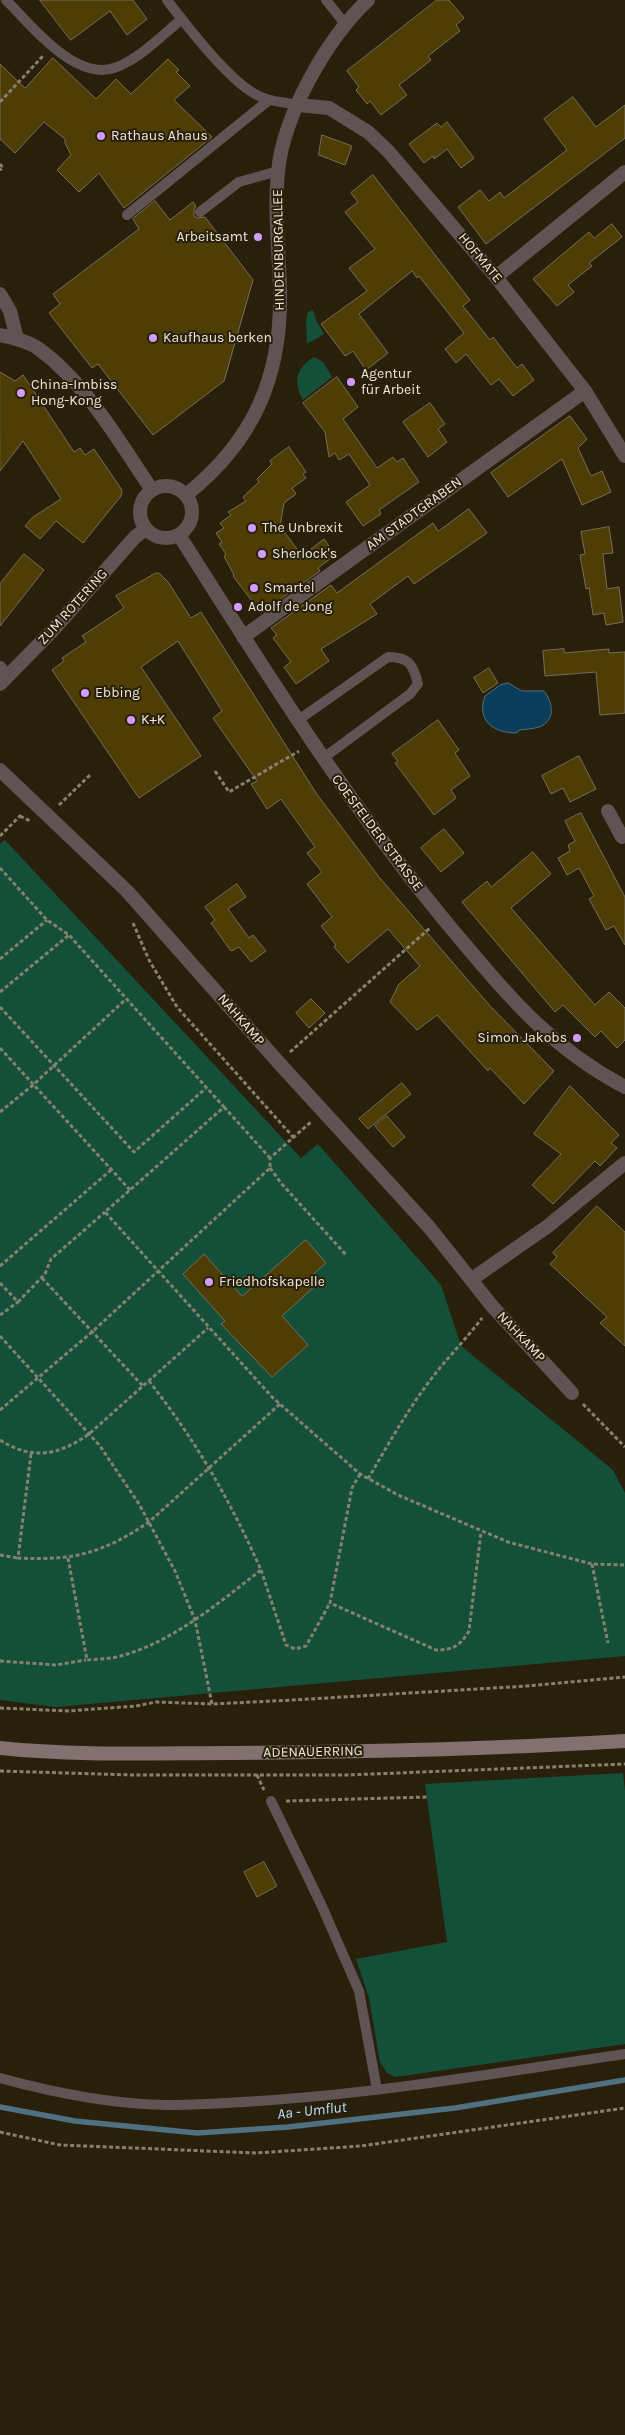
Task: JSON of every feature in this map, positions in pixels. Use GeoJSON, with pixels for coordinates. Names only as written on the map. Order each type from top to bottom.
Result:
{"type":"FeatureCollection","features":[{"type":"Feature","properties":{"kind":"main road","name":"ADENAUERRING"},"geometry":{"type":"LineString","coordinates":[[0,1748],[155,1754],[286,1753],[539,1746],[625,1741]]}},
{"type":"Feature","properties":{"kind":"street","name":"HINDENBURGALLEE"},"geometry":{"type":"LineString","coordinates":[[186,495],[202,482],[239,438],[259,409],[269,384],[280,321],[278,171],[285,138],[298,105],[326,49],[345,24],[368,0]]}},
{"type":"Feature","properties":{"kind":"street","name":"HOFMATE"},"geometry":{"type":"LineString","coordinates":[[298,105],[329,108],[368,132],[388,151],[496,277],[585,391],[625,456]]}},
{"type":"Feature","properties":{"kind":"street"},"geometry":{"type":"LineString","coordinates":[[496,277],[625,172]]}},
{"type":"Feature","properties":{"kind":"street"},"geometry":{"type":"LineString","coordinates":[[0,294],[10,311],[17,339]]}},
{"type":"Feature","properties":{"kind":"street"},"geometry":{"type":"LineString","coordinates":[[0,335],[17,339],[39,349],[72,380],[111,430],[152,490]]}},
{"type":"Feature","properties":{"kind":"street","name":"AM STADTGRABEN"},"geometry":{"type":"LineString","coordinates":[[243,637],[585,391]]}},
{"type":"Feature","properties":{"kind":"street"},"geometry":{"type":"LineString","coordinates":[[163,486],[173,486],[186,495],[192,507],[192,517],[189,526],[179,535],[164,539],[154,536],[146,530],[141,522],[139,513],[141,503],[152,490],[163,486]]}},
{"type":"Feature","properties":{"kind":"street","name":"ZUM ROTERING"},"geometry":{"type":"LineString","coordinates":[[2,676],[53,630],[135,538],[146,530]]}},
{"type":"Feature","properties":{"kind":"street","name":"COESFELDER STRASSE"},"geometry":{"type":"LineString","coordinates":[[179,535],[311,744],[393,856],[442,917],[501,987],[543,1031],[568,1052],[625,1087]]}},
{"type":"Feature","properties":{"kind":"street","name":"NAHKAMP"},"geometry":{"type":"LineString","coordinates":[[0,770],[127,891],[278,1063],[429,1227],[492,1306],[572,1393]]}},
{"type":"Feature","properties":{"kind":"street"},"geometry":{"type":"LineString","coordinates":[[608,811],[624,838]]}},
{"type":"Feature","properties":{"kind":"street"},"geometry":{"type":"LineString","coordinates":[[472,1280],[548,1226],[625,1163]]}},
{"type":"Feature","properties":{"kind":"lane"},"geometry":{"type":"LineString","coordinates":[[6,0],[62,56],[92,68],[112,68],[136,57],[182,19]]}},
{"type":"Feature","properties":{"kind":"lane"},"geometry":{"type":"LineString","coordinates":[[166,0],[238,82],[253,93],[269,100],[298,105]]}},
{"type":"Feature","properties":{"kind":"lane"},"geometry":{"type":"LineString","coordinates":[[326,0],[345,24]]}},
{"type":"Feature","properties":{"kind":"lane"},"geometry":{"type":"LineString","coordinates":[[127,215],[269,100]]}},
{"type":"Feature","properties":{"kind":"lane"},"geometry":{"type":"LineString","coordinates":[[200,212],[239,182],[278,171]]}},
{"type":"Feature","properties":{"kind":"lane"},"geometry":{"type":"LineString","coordinates":[[297,721],[388,657],[400,657],[414,667],[418,684],[410,694],[322,759]]}},
{"type":"Feature","properties":{"kind":"lane"},"geometry":{"type":"LineString","coordinates":[[271,1802],[320,1902],[359,1991],[377,2090]]}},
{"type":"Feature","properties":{"kind":"lane"},"geometry":{"type":"LineString","coordinates":[[0,2078],[64,2094],[166,2105],[329,2096],[625,2054]]}},
{"type":"Feature","properties":{"kind":"path"},"geometry":{"type":"LineString","coordinates":[[0,102],[52,46]]}},
{"type":"Feature","properties":{"kind":"path"},"geometry":{"type":"LineString","coordinates":[[0,164],[3,168],[0,170]]}},
{"type":"Feature","properties":{"kind":"path"},"geometry":{"type":"LineString","coordinates":[[216,771],[229,792],[311,744]]}},
{"type":"Feature","properties":{"kind":"path"},"geometry":{"type":"LineString","coordinates":[[48,816],[91,774]]}},
{"type":"Feature","properties":{"kind":"path"},"geometry":{"type":"LineString","coordinates":[[0,836],[33,802]]}},
{"type":"Feature","properties":{"kind":"path"},"geometry":{"type":"LineString","coordinates":[[20,816],[26,820],[34,821]]}},
{"type":"Feature","properties":{"kind":"path"},"geometry":{"type":"LineString","coordinates":[[0,868],[46,920],[69,935],[270,1158],[270,1168],[281,1184],[347,1256]]}},
{"type":"Feature","properties":{"kind":"path"},"geometry":{"type":"LineString","coordinates":[[278,1063],[442,917]]}},
{"type":"Feature","properties":{"kind":"path"},"geometry":{"type":"LineString","coordinates":[[131,918],[149,960],[177,1007],[294,1138]]}},
{"type":"Feature","properties":{"kind":"path"},"geometry":{"type":"LineString","coordinates":[[0,959],[46,920]]}},
{"type":"Feature","properties":{"kind":"path"},"geometry":{"type":"LineString","coordinates":[[0,992],[69,935]]}},
{"type":"Feature","properties":{"kind":"path"},"geometry":{"type":"LineString","coordinates":[[0,1112],[33,1085],[126,999]]}},
{"type":"Feature","properties":{"kind":"path"},"geometry":{"type":"LineString","coordinates":[[0,1007],[134,1152],[206,1088]]}},
{"type":"Feature","properties":{"kind":"path"},"geometry":{"type":"LineString","coordinates":[[0,1048],[130,1190]]}},
{"type":"Feature","properties":{"kind":"path"},"geometry":{"type":"LineString","coordinates":[[0,1315],[18,1302],[42,1278],[51,1260],[224,1107]]}},
{"type":"Feature","properties":{"kind":"path"},"geometry":{"type":"LineString","coordinates":[[270,1158],[323,1111]]}},
{"type":"Feature","properties":{"kind":"path"},"geometry":{"type":"LineString","coordinates":[[0,1410],[158,1273],[270,1168]]}},
{"type":"Feature","properties":{"kind":"path"},"geometry":{"type":"LineString","coordinates":[[0,1266],[111,1170]]}},
{"type":"Feature","properties":{"kind":"path"},"geometry":{"type":"LineString","coordinates":[[105,1212],[208,1328],[280,1404],[360,1474],[482,1532],[547,1554],[592,1564],[625,1565]]}},
{"type":"Feature","properties":{"kind":"path"},"geometry":{"type":"LineString","coordinates":[[42,1278],[143,1386]]}},
{"type":"Feature","properties":{"kind":"path"},"geometry":{"type":"LineString","coordinates":[[0,1283],[18,1302]]}},
{"type":"Feature","properties":{"kind":"path"},"geometry":{"type":"LineString","coordinates":[[368,1479],[409,1410],[434,1375],[461,1346],[492,1306]]}},
{"type":"Feature","properties":{"kind":"path"},"geometry":{"type":"LineString","coordinates":[[0,1440],[12,1448],[31,1454],[50,1453],[70,1447],[89,1434],[208,1328]]}},
{"type":"Feature","properties":{"kind":"path"},"geometry":{"type":"LineString","coordinates":[[0,1336],[105,1453],[149,1522],[175,1571],[195,1620],[212,1704]]}},
{"type":"Feature","properties":{"kind":"path"},"geometry":{"type":"LineString","coordinates":[[149,1381],[183,1426],[236,1515],[261,1570],[286,1645],[295,1650],[306,1646],[330,1604],[352,1488],[360,1474]]}},
{"type":"Feature","properties":{"kind":"path"},"geometry":{"type":"LineString","coordinates":[[572,1393],[625,1447]]}},
{"type":"Feature","properties":{"kind":"path"},"geometry":{"type":"LineString","coordinates":[[0,1556],[68,1558],[93,1553],[128,1537],[149,1522],[280,1404]]}},
{"type":"Feature","properties":{"kind":"path"},"geometry":{"type":"LineString","coordinates":[[18,1558],[31,1454]]}},
{"type":"Feature","properties":{"kind":"path"},"geometry":{"type":"LineString","coordinates":[[330,1604],[436,1650],[450,1650],[462,1643],[469,1631],[482,1532]]}},
{"type":"Feature","properties":{"kind":"path"},"geometry":{"type":"LineString","coordinates":[[68,1558],[87,1660]]}},
{"type":"Feature","properties":{"kind":"path"},"geometry":{"type":"LineString","coordinates":[[592,1564],[608,1642]]}},
{"type":"Feature","properties":{"kind":"path"},"geometry":{"type":"LineString","coordinates":[[0,1661],[56,1665],[117,1657],[143,1647],[195,1620],[261,1570]]}},
{"type":"Feature","properties":{"kind":"path"},"geometry":{"type":"LineString","coordinates":[[0,1708],[68,1711],[136,1706],[156,1702],[212,1704],[527,1686],[625,1677]]}},
{"type":"Feature","properties":{"kind":"path"},"geometry":{"type":"LineString","coordinates":[[0,1771],[132,1775],[347,1775],[625,1764]]}},
{"type":"Feature","properties":{"kind":"path"},"geometry":{"type":"LineString","coordinates":[[271,1802],[426,1797]]}},
{"type":"Feature","properties":{"kind":"path"},"geometry":{"type":"LineString","coordinates":[[0,2132],[60,2145],[256,2153],[361,2146],[625,2108]]}},
{"type":"Feature","properties":{"kind":"green space"},"geometry":{"type":"Polygon","coordinates":[[[313,310],[324,334],[307,344],[306,321],[308,312],[313,310]]]}},
{"type":"Feature","properties":{"kind":"green space"},"geometry":{"type":"Polygon","coordinates":[[[314,357],[323,362],[332,377],[303,400],[298,387],[298,376],[303,366],[314,357]]]}},
{"type":"Feature","properties":{"kind":"green space"},"geometry":{"type":"Polygon","coordinates":[[[5,840],[301,1158],[318,1144],[441,1285],[461,1346],[613,1470],[625,1493],[625,1656],[56,1707],[0,1700],[0,844],[5,840]]]}},
{"type":"Feature","properties":{"kind":"green space"},"geometry":{"type":"Polygon","coordinates":[[[623,1773],[625,1791],[625,2044],[395,2077],[387,2073],[380,2062],[369,1998],[356,1959],[447,1942],[425,1784],[623,1773]]]}},
{"type":"Feature","properties":{"kind":"water"},"geometry":{"type":"Polygon","coordinates":[[[508,683],[522,691],[544,691],[549,700],[551,711],[548,720],[544,724],[537,728],[519,730],[517,733],[501,731],[489,724],[483,712],[485,696],[500,685],[508,683]]]}},
{"type":"Feature","properties":{"kind":"building"},"geometry":{"type":"Polygon","coordinates":[[[40,0],[133,0],[147,19],[127,35],[110,11],[71,40],[40,0]]]}},
{"type":"Feature","properties":{"kind":"building"},"geometry":{"type":"Polygon","coordinates":[[[437,0],[449,0],[464,18],[456,25],[460,31],[428,56],[431,60],[399,85],[407,95],[381,115],[370,101],[367,104],[356,90],[359,87],[347,71],[437,0]]]}},
{"type":"Feature","properties":{"kind":"building","name":"Rathaus Ahaus"},"geometry":{"type":"Polygon","coordinates":[[[53,58],[96,99],[116,79],[131,94],[168,59],[179,70],[176,72],[190,86],[174,100],[212,137],[124,208],[99,173],[79,192],[57,170],[71,155],[65,139],[44,122],[15,153],[0,139],[0,64],[25,88],[53,58]]]}},
{"type":"Feature","properties":{"kind":"building"},"geometry":{"type":"Polygon","coordinates":[[[573,97],[596,127],[625,105],[625,138],[486,244],[458,207],[480,190],[489,201],[500,192],[504,198],[567,150],[544,119],[573,97]]]}},
{"type":"Feature","properties":{"kind":"building"},"geometry":{"type":"Polygon","coordinates":[[[447,122],[474,158],[461,168],[447,149],[434,159],[433,156],[424,163],[409,144],[437,123],[441,127],[447,122]]]}},
{"type":"Feature","properties":{"kind":"building"},"geometry":{"type":"Polygon","coordinates":[[[322,135],[352,146],[345,165],[319,155],[322,135]]]}},
{"type":"Feature","properties":{"kind":"building"},"geometry":{"type":"Polygon","coordinates":[[[373,175],[470,300],[463,306],[490,340],[493,337],[517,368],[522,364],[534,380],[513,396],[499,379],[491,385],[466,354],[456,363],[445,349],[464,333],[419,276],[417,278],[412,271],[359,314],[388,353],[366,370],[353,351],[345,356],[321,324],[367,291],[349,268],[375,249],[345,212],[358,202],[351,193],[373,175]]]}},
{"type":"Feature","properties":{"kind":"building","name":"Kaufhaus berken"},"geometry":{"type":"Polygon","coordinates":[[[155,201],[170,220],[193,202],[196,206],[194,216],[198,218],[205,217],[253,280],[224,381],[153,435],[98,364],[92,368],[49,313],[60,304],[53,294],[139,229],[133,219],[155,201]]]}},
{"type":"Feature","properties":{"kind":"building"},"geometry":{"type":"Polygon","coordinates":[[[612,224],[622,237],[589,263],[592,266],[568,285],[574,292],[557,306],[533,279],[589,232],[594,238],[612,224]]]}},
{"type":"Feature","properties":{"kind":"building"},"geometry":{"type":"Polygon","coordinates":[[[0,372],[15,381],[23,375],[74,452],[80,448],[85,455],[94,449],[122,490],[121,496],[83,543],[56,521],[40,539],[25,526],[33,517],[61,499],[23,441],[0,471],[0,372]]]}},
{"type":"Feature","properties":{"kind":"building"},"geometry":{"type":"Polygon","coordinates":[[[337,377],[358,407],[343,419],[377,468],[393,457],[397,462],[403,458],[419,482],[379,510],[381,514],[363,526],[346,502],[370,485],[349,454],[339,460],[335,453],[329,457],[325,432],[303,403],[337,377]]]}},
{"type":"Feature","properties":{"kind":"building"},"geometry":{"type":"Polygon","coordinates":[[[430,403],[445,424],[438,429],[447,442],[428,457],[403,422],[430,403]]]}},
{"type":"Feature","properties":{"kind":"building"},"geometry":{"type":"Polygon","coordinates":[[[570,416],[587,439],[578,448],[591,476],[602,471],[611,492],[582,505],[562,459],[508,497],[491,473],[570,416]]]}},
{"type":"Feature","properties":{"kind":"building","name":"The Unbrexit"},"geometry":{"type":"Polygon","coordinates":[[[289,447],[306,472],[303,474],[306,478],[292,488],[296,494],[284,503],[280,526],[302,556],[324,539],[335,555],[318,568],[320,571],[261,613],[233,576],[224,556],[226,554],[219,544],[222,542],[216,533],[224,528],[220,523],[231,515],[228,512],[246,501],[243,497],[259,482],[257,479],[272,464],[270,461],[289,447]]]}},
{"type":"Feature","properties":{"kind":"building"},"geometry":{"type":"Polygon","coordinates":[[[469,509],[487,533],[414,584],[408,576],[370,604],[377,614],[321,649],[329,661],[296,684],[284,667],[291,662],[273,638],[277,635],[271,628],[331,585],[337,593],[433,523],[438,531],[469,509]]]}},
{"type":"Feature","properties":{"kind":"building"},"geometry":{"type":"Polygon","coordinates":[[[609,527],[613,553],[603,554],[607,589],[619,587],[623,622],[606,625],[604,613],[593,615],[589,588],[586,589],[580,555],[585,554],[581,532],[609,527]]]}},
{"type":"Feature","properties":{"kind":"building"},"geometry":{"type":"Polygon","coordinates":[[[24,554],[44,570],[0,626],[0,584],[24,554]]]}},
{"type":"Feature","properties":{"kind":"building"},"geometry":{"type":"Polygon","coordinates":[[[159,573],[168,582],[191,618],[201,612],[316,793],[379,877],[491,1007],[554,1071],[524,1104],[490,1068],[488,1071],[437,1015],[417,1030],[390,1002],[399,984],[420,966],[388,929],[348,963],[334,947],[336,945],[321,926],[332,917],[307,884],[322,872],[307,853],[315,847],[281,799],[267,809],[251,784],[257,781],[213,718],[222,711],[178,641],[141,667],[201,756],[139,798],[52,670],[64,661],[62,658],[86,642],[82,636],[124,608],[116,596],[159,573]]]}},
{"type":"Feature","properties":{"kind":"building"},"geometry":{"type":"Polygon","coordinates":[[[564,649],[564,653],[609,649],[609,653],[625,652],[625,713],[600,715],[596,672],[545,676],[543,651],[564,649]]]}},
{"type":"Feature","properties":{"kind":"building"},"geometry":{"type":"Polygon","coordinates":[[[489,668],[498,683],[483,693],[474,678],[489,668]]]}},
{"type":"Feature","properties":{"kind":"building"},"geometry":{"type":"Polygon","coordinates":[[[438,720],[459,750],[455,753],[470,776],[451,790],[456,798],[434,815],[395,763],[398,761],[392,754],[438,720]]]}},
{"type":"Feature","properties":{"kind":"building"},"geometry":{"type":"Polygon","coordinates":[[[579,756],[596,789],[570,802],[563,788],[551,794],[542,776],[579,756]]]}},
{"type":"Feature","properties":{"kind":"building"},"geometry":{"type":"Polygon","coordinates":[[[581,813],[625,897],[625,945],[614,926],[606,930],[589,899],[594,896],[579,868],[567,875],[558,858],[570,851],[568,845],[575,841],[565,821],[581,813]]]}},
{"type":"Feature","properties":{"kind":"building"},"geometry":{"type":"Polygon","coordinates":[[[444,829],[464,853],[441,872],[421,848],[444,829]]]}},
{"type":"Feature","properties":{"kind":"building"},"geometry":{"type":"Polygon","coordinates":[[[533,852],[551,874],[511,908],[595,1005],[609,992],[625,1008],[625,1040],[617,1048],[601,1031],[595,1037],[563,1005],[555,1012],[462,902],[487,881],[491,887],[533,852]]]}},
{"type":"Feature","properties":{"kind":"building"},"geometry":{"type":"Polygon","coordinates":[[[237,884],[246,897],[228,909],[249,938],[253,935],[266,951],[251,962],[239,947],[231,951],[211,923],[215,920],[205,907],[237,884]]]}},
{"type":"Feature","properties":{"kind":"building"},"geometry":{"type":"Polygon","coordinates":[[[311,999],[325,1013],[309,1028],[296,1013],[311,999]]]}},
{"type":"Feature","properties":{"kind":"building"},"geometry":{"type":"Polygon","coordinates":[[[402,1083],[411,1094],[368,1129],[359,1119],[402,1083]]]}},
{"type":"Feature","properties":{"kind":"building"},"geometry":{"type":"Polygon","coordinates":[[[570,1086],[619,1135],[611,1143],[617,1148],[600,1166],[595,1161],[553,1204],[532,1185],[561,1154],[534,1134],[570,1086]]]}},
{"type":"Feature","properties":{"kind":"building"},"geometry":{"type":"Polygon","coordinates":[[[387,1116],[405,1137],[393,1147],[375,1126],[387,1116]]]}},
{"type":"Feature","properties":{"kind":"building"},"geometry":{"type":"Polygon","coordinates":[[[597,1206],[625,1232],[625,1346],[600,1323],[607,1317],[550,1264],[557,1257],[553,1253],[597,1206]]]}},
{"type":"Feature","properties":{"kind":"building"},"geometry":{"type":"Polygon","coordinates":[[[306,1240],[326,1263],[309,1278],[315,1286],[282,1316],[308,1345],[272,1377],[221,1324],[225,1321],[183,1274],[204,1254],[242,1296],[306,1240]]]}},
{"type":"Feature","properties":{"kind":"building"},"geometry":{"type":"Polygon","coordinates":[[[264,1862],[277,1886],[257,1897],[244,1872],[264,1862]]]}},
{"type":"Feature","properties":{"kind":"waterway","name":"Aa - Umflut"},"geometry":{"type":"LineString","coordinates":[[0,2107],[75,2121],[197,2133],[288,2127],[455,2108],[625,2080]]}},
{"type":"Feature","properties":{"kind":"place","name":"Rathaus Ahaus"},"geometry":{"type":"Point","coordinates":[101,136]}},
{"type":"Feature","properties":{"kind":"place","name":"Arbeitsamt"},"geometry":{"type":"Point","coordinates":[258,237]}},
{"type":"Feature","properties":{"kind":"place","name":"Kaufhaus berken"},"geometry":{"type":"Point","coordinates":[153,338]}},
{"type":"Feature","properties":{"kind":"place","name":"Agentur für Arbeit"},"geometry":{"type":"Point","coordinates":[351,382]}},
{"type":"Feature","properties":{"kind":"place","name":"China-Imbiss Hong-Kong"},"geometry":{"type":"Point","coordinates":[21,393]}},
{"type":"Feature","properties":{"kind":"place","name":"The Unbrexit"},"geometry":{"type":"Point","coordinates":[252,528]}},
{"type":"Feature","properties":{"kind":"place","name":"Sherlock's"},"geometry":{"type":"Point","coordinates":[262,554]}},
{"type":"Feature","properties":{"kind":"place","name":"Smartel"},"geometry":{"type":"Point","coordinates":[254,588]}},
{"type":"Feature","properties":{"kind":"place","name":"Adolf de Jong"},"geometry":{"type":"Point","coordinates":[238,607]}},
{"type":"Feature","properties":{"kind":"place","name":"Ebbing"},"geometry":{"type":"Point","coordinates":[85,693]}},
{"type":"Feature","properties":{"kind":"place","name":"K+K"},"geometry":{"type":"Point","coordinates":[131,720]}},
{"type":"Feature","properties":{"kind":"place","name":"Simon Jakobs"},"geometry":{"type":"Point","coordinates":[577,1038]}},
{"type":"Feature","properties":{"kind":"place","name":"Friedhofskapelle"},"geometry":{"type":"Point","coordinates":[209,1282]}}]}
